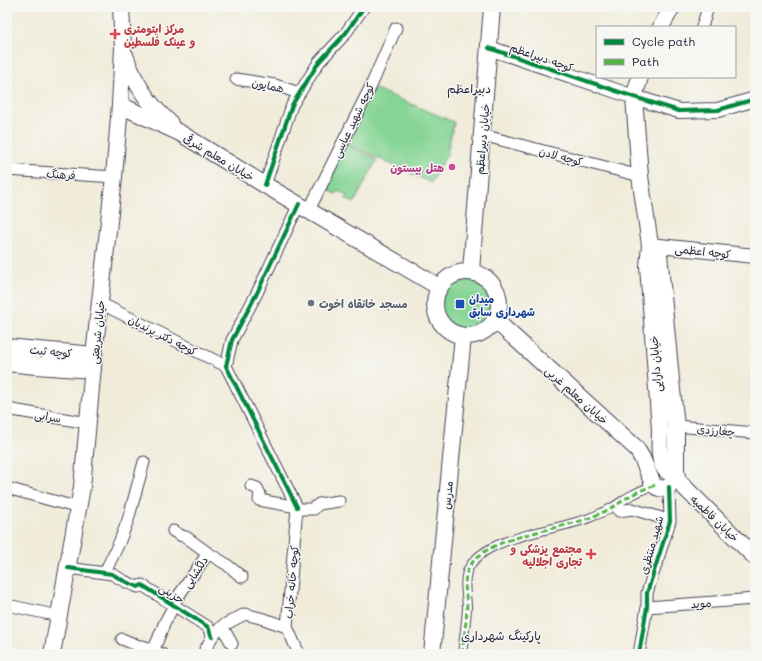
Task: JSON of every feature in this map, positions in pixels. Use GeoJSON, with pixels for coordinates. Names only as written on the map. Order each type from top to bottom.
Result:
{"type":"FeatureCollection","features":[{"type":"Feature","properties":{"kind":"main road","name":"خیابان شریعتی"},"geometry":{"type":"LineString","coordinates":[[52,654],[82,487],[120,105],[123,48],[122,7]]}},
{"type":"Feature","properties":{"kind":"main road","name":"خیابان دبیراعظم"},"geometry":{"type":"LineString","coordinates":[[471,272],[492,7]]}},
{"type":"Feature","properties":{"kind":"main road"},"geometry":{"type":"LineString","coordinates":[[662,26],[672,7]]}},
{"type":"Feature","properties":{"kind":"main road"},"geometry":{"type":"LineString","coordinates":[[123,48],[137,84],[162,116],[180,133]]}},
{"type":"Feature","properties":{"kind":"main road","name":"خیابان دارایی"},"geometry":{"type":"LineString","coordinates":[[640,78],[634,97],[640,176],[650,245],[648,266],[660,430],[660,458],[663,466],[668,472],[665,480]]}},
{"type":"Feature","properties":{"kind":"main road","name":"خیابان معلم شرقی"},"geometry":{"type":"LineString","coordinates":[[120,105],[180,133],[265,185],[439,287]]}},
{"type":"Feature","properties":{"kind":"main road","name":"خیابان دارایی"},"geometry":{"type":"LineString","coordinates":[[650,245],[659,254],[676,432],[665,480]]}},
{"type":"Feature","properties":{"kind":"main road"},"geometry":{"type":"LineString","coordinates":[[471,272],[487,278],[493,284],[499,302],[498,311],[495,320],[481,333],[463,336],[452,333],[438,318],[435,308],[435,297],[439,287],[453,274],[471,272]]}},
{"type":"Feature","properties":{"kind":"main road","name":"خیابان معلم غربی"},"geometry":{"type":"LineString","coordinates":[[495,320],[636,448],[642,458],[665,480]]}},
{"type":"Feature","properties":{"kind":"main road","name":"مدرس"},"geometry":{"type":"LineString","coordinates":[[432,654],[463,336]]}},
{"type":"Feature","properties":{"kind":"main road","name":"کوچه ثبت"},"geometry":{"type":"LineString","coordinates":[[7,347],[39,350],[94,363]]}},
{"type":"Feature","properties":{"kind":"main road"},"geometry":{"type":"LineString","coordinates":[[36,366],[41,363],[43,357],[39,350]]}},
{"type":"Feature","properties":{"kind":"main road","name":"کوچه ثبت"},"geometry":{"type":"LineString","coordinates":[[7,363],[36,366],[94,363]]}},
{"type":"Feature","properties":{"kind":"main road"},"geometry":{"type":"LineString","coordinates":[[660,438],[668,443],[674,442],[676,432]]}},
{"type":"Feature","properties":{"kind":"main road","name":"خیابان فاطمیه"},"geometry":{"type":"LineString","coordinates":[[665,480],[755,557]]}},
{"type":"Feature","properties":{"kind":"street"},"geometry":{"type":"LineString","coordinates":[[265,185],[292,105],[319,62],[345,34],[364,7]]}},
{"type":"Feature","properties":{"kind":"street"},"geometry":{"type":"LineString","coordinates":[[702,26],[708,7]]}},
{"type":"Feature","properties":{"kind":"street","name":"کوچه شهید عباسی"},"geometry":{"type":"LineString","coordinates":[[226,366],[232,340],[371,86],[396,28]]}},
{"type":"Feature","properties":{"kind":"street","name":"کوچه دبیراعظم"},"geometry":{"type":"LineString","coordinates":[[489,48],[679,111],[718,110],[755,99]]}},
{"type":"Feature","properties":{"kind":"street","name":"همایون"},"geometry":{"type":"LineString","coordinates":[[236,79],[275,85],[299,93]]}},
{"type":"Feature","properties":{"kind":"street","name":"کوچه لادن"},"geometry":{"type":"LineString","coordinates":[[482,135],[640,176]]}},
{"type":"Feature","properties":{"kind":"street","name":"فرهنگ"},"geometry":{"type":"LineString","coordinates":[[7,170],[114,177]]}},
{"type":"Feature","properties":{"kind":"street","name":"کوچه اعظمی"},"geometry":{"type":"LineString","coordinates":[[650,245],[755,256]]}},
{"type":"Feature","properties":{"kind":"street","name":"کوچه دکتر پرندیان"},"geometry":{"type":"LineString","coordinates":[[100,303],[226,366]]}},
{"type":"Feature","properties":{"kind":"street"},"geometry":{"type":"LineString","coordinates":[[226,366],[297,507]]}},
{"type":"Feature","properties":{"kind":"street","name":"سرابی"},"geometry":{"type":"LineString","coordinates":[[7,409],[88,423]]}},
{"type":"Feature","properties":{"kind":"street","name":"چغارزدی"},"geometry":{"type":"LineString","coordinates":[[676,432],[755,433]]}},
{"type":"Feature","properties":{"kind":"street"},"geometry":{"type":"LineString","coordinates":[[105,572],[128,520],[144,462]]}},
{"type":"Feature","properties":{"kind":"street"},"geometry":{"type":"LineString","coordinates":[[462,654],[467,609],[466,581],[471,566],[480,555],[495,545],[587,519],[611,509],[631,495],[665,480]]}},
{"type":"Feature","properties":{"kind":"street","name":"شهید منتظری"},"geometry":{"type":"LineString","coordinates":[[639,654],[647,607],[647,593],[670,521],[665,480]]}},
{"type":"Feature","properties":{"kind":"street"},"geometry":{"type":"LineString","coordinates":[[251,486],[257,488],[260,494],[259,500],[297,507],[300,509],[314,509],[314,506],[319,504],[339,501]]}},
{"type":"Feature","properties":{"kind":"street"},"geometry":{"type":"LineString","coordinates":[[7,488],[79,508]]}},
{"type":"Feature","properties":{"kind":"street","name":"کوچه خانه خراب"},"geometry":{"type":"LineString","coordinates":[[297,507],[287,627],[299,654]]}},
{"type":"Feature","properties":{"kind":"street"},"geometry":{"type":"LineString","coordinates":[[619,511],[632,509],[670,521]]}},
{"type":"Feature","properties":{"kind":"street","name":"دلگشایی"},"geometry":{"type":"LineString","coordinates":[[156,653],[165,622],[175,601],[208,553],[186,537],[173,531]]}},
{"type":"Feature","properties":{"kind":"street"},"geometry":{"type":"LineString","coordinates":[[208,553],[226,564],[242,577]]}},
{"type":"Feature","properties":{"kind":"street","name":"حزینی"},"geometry":{"type":"LineString","coordinates":[[68,568],[105,572],[138,587],[142,585],[208,627],[212,637]]}},
{"type":"Feature","properties":{"kind":"street","name":"موید"},"geometry":{"type":"LineString","coordinates":[[647,607],[755,600]]}},
{"type":"Feature","properties":{"kind":"street"},"geometry":{"type":"LineString","coordinates":[[7,604],[59,616]]}},
{"type":"Feature","properties":{"kind":"street"},"geometry":{"type":"LineString","coordinates":[[203,654],[212,637],[222,626],[245,614],[287,627]]}},
{"type":"Feature","properties":{"kind":"street"},"geometry":{"type":"LineString","coordinates":[[222,626],[232,644]]}},
{"type":"Feature","properties":{"kind":"street"},"geometry":{"type":"LineString","coordinates":[[122,639],[156,653]]}},
{"type":"Feature","properties":{"kind":"green space"},"geometry":{"type":"Polygon","coordinates":[[[373,88],[454,122],[447,154],[431,183],[346,143],[373,88]]]}},
{"type":"Feature","properties":{"kind":"green space"},"geometry":{"type":"Polygon","coordinates":[[[345,144],[377,160],[354,203],[346,199],[347,195],[338,191],[336,194],[323,187],[345,144]]]}},
{"type":"Feature","properties":{"kind":"green space"},"geometry":{"type":"Polygon","coordinates":[[[461,276],[473,276],[483,280],[491,288],[495,298],[495,310],[491,320],[483,328],[473,332],[461,332],[451,328],[443,320],[439,310],[439,298],[443,288],[451,280],[461,276]]]}},
{"type":"Feature","properties":{"kind":"marked path"},"geometry":{"type":"LineString","coordinates":[[462,654],[467,608],[465,586],[466,576],[475,560],[487,550],[521,536],[575,523],[598,515],[627,498],[655,485]]}},
{"type":"Feature","properties":{"kind":"cycle path"},"geometry":{"type":"LineString","coordinates":[[265,185],[292,105],[319,62],[345,34],[364,7]]}},
{"type":"Feature","properties":{"kind":"cycle path"},"geometry":{"type":"LineString","coordinates":[[489,48],[679,111],[718,110],[755,99]]}},
{"type":"Feature","properties":{"kind":"cycle path"},"geometry":{"type":"LineString","coordinates":[[297,507],[226,366],[232,340],[257,293],[299,204]]}},
{"type":"Feature","properties":{"kind":"cycle path"},"geometry":{"type":"LineString","coordinates":[[639,654],[647,607],[647,593],[670,521],[669,487]]}},
{"type":"Feature","properties":{"kind":"cycle path"},"geometry":{"type":"LineString","coordinates":[[68,568],[112,574],[138,587],[142,585],[208,627],[212,637]]}},
{"type":"Feature","properties":{"kind":"place","name":"مرکز اپتومتری و عینک فلسطین"},"geometry":{"type":"Point","coordinates":[115,34]}},
{"type":"Feature","properties":{"kind":"place","name":"هتل بیستون"},"geometry":{"type":"Point","coordinates":[452,167]}},
{"type":"Feature","properties":{"kind":"place","name":"مسجد خانقاه اخوت"},"geometry":{"type":"Point","coordinates":[311,303]}},
{"type":"Feature","properties":{"kind":"place","name":"میدان شهرداری سابق"},"geometry":{"type":"Point","coordinates":[460,304]}},
{"type":"Feature","properties":{"kind":"place","name":"مجتمع پزشکی و تجاری اجلالیه"},"geometry":{"type":"Point","coordinates":[591,554]}},
{"type":"Feature","properties":{"kind":"district","name":"دبیراعظم"},"geometry":{"type":"Point","coordinates":[469,88]}},
{"type":"Feature","properties":{"kind":"district","name":"پارکینگ شهرداری"},"geometry":{"type":"Point","coordinates":[501,635]}}]}
